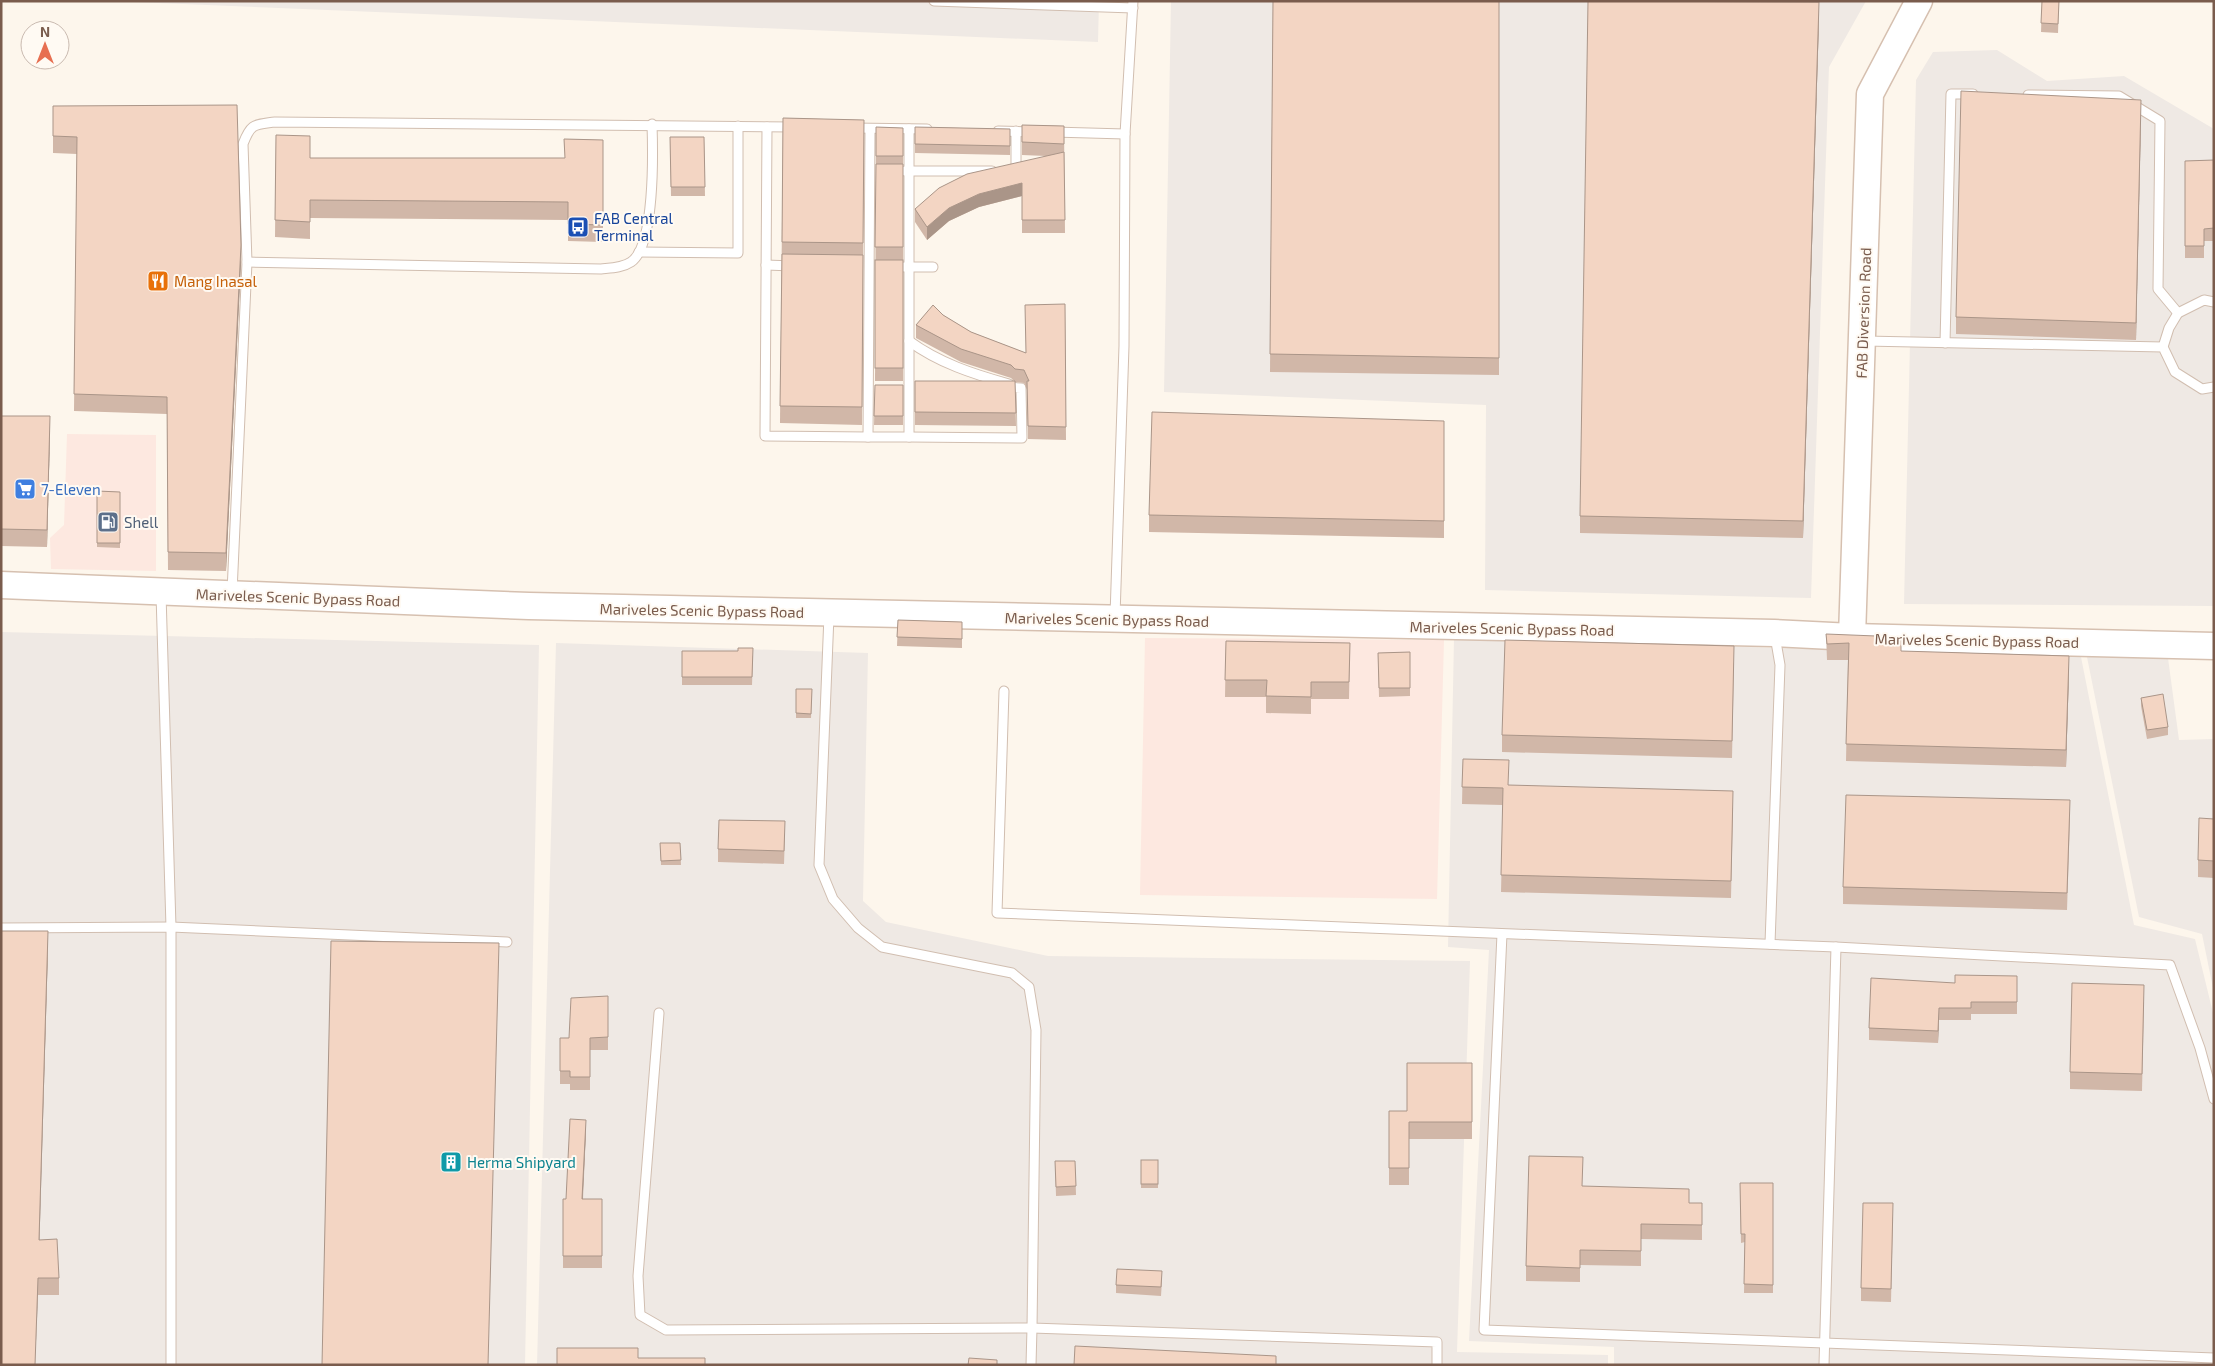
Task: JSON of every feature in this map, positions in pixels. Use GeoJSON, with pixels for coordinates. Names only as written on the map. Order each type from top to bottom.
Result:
{"type":"FeatureCollection","features":[{"type":"Feature","properties":{"kind":"main road","name":"FAB Diversion Road"},"geometry":{"type":"LineString","coordinates":[[1852,637],[1870,94],[1919,1]]}},
{"type":"Feature","properties":{"kind":"main road","name":"Mariveles Scenic Bypass Road"},"geometry":{"type":"LineString","coordinates":[[1,585],[529,606],[1774,633],[1852,637],[2214,646]]}},
{"type":"Feature","properties":{"kind":"lane"},"geometry":{"type":"LineString","coordinates":[[934,1],[1133,4],[1125,134],[1124,346],[1115,619]]}},
{"type":"Feature","properties":{"kind":"lane"},"geometry":{"type":"LineString","coordinates":[[1945,342],[1951,94],[1981,94]]}},
{"type":"Feature","properties":{"kind":"lane"},"geometry":{"type":"LineString","coordinates":[[2020,94],[2119,96],[2160,121],[2158,289],[2178,313]]}},
{"type":"Feature","properties":{"kind":"lane"},"geometry":{"type":"LineString","coordinates":[[232,594],[247,262],[243,144],[248,130],[254,125],[275,122],[652,124],[804,128]]}},
{"type":"Feature","properties":{"kind":"lane"},"geometry":{"type":"LineString","coordinates":[[247,262],[601,268],[620,266],[632,262],[644,242],[653,168],[652,124]]}},
{"type":"Feature","properties":{"kind":"lane"},"geometry":{"type":"LineString","coordinates":[[638,252],[738,253],[738,126]]}},
{"type":"Feature","properties":{"kind":"lane"},"geometry":{"type":"LineString","coordinates":[[767,127],[765,436],[1022,438],[1021,388]]}},
{"type":"Feature","properties":{"kind":"lane"},"geometry":{"type":"LineString","coordinates":[[842,128],[938,130]]}},
{"type":"Feature","properties":{"kind":"lane"},"geometry":{"type":"LineString","coordinates":[[868,437],[872,387],[869,267],[870,129]]}},
{"type":"Feature","properties":{"kind":"lane"},"geometry":{"type":"LineString","coordinates":[[909,129],[909,437]]}},
{"type":"Feature","properties":{"kind":"lane"},"geometry":{"type":"LineString","coordinates":[[986,131],[1125,134]]}},
{"type":"Feature","properties":{"kind":"lane"},"geometry":{"type":"LineString","coordinates":[[1007,172],[1016,131]]}},
{"type":"Feature","properties":{"kind":"lane"},"geometry":{"type":"LineString","coordinates":[[869,171],[879,171]]}},
{"type":"Feature","properties":{"kind":"lane"},"geometry":{"type":"LineString","coordinates":[[899,171],[1007,172]]}},
{"type":"Feature","properties":{"kind":"lane"},"geometry":{"type":"LineString","coordinates":[[963,182],[971,178],[1007,172]]}},
{"type":"Feature","properties":{"kind":"lane"},"geometry":{"type":"LineString","coordinates":[[909,216],[917,210]]}},
{"type":"Feature","properties":{"kind":"lane"},"geometry":{"type":"LineString","coordinates":[[766,265],[804,266]]}},
{"type":"Feature","properties":{"kind":"lane"},"geometry":{"type":"LineString","coordinates":[[893,267],[934,267]]}},
{"type":"Feature","properties":{"kind":"lane"},"geometry":{"type":"LineString","coordinates":[[2214,302],[2204,300],[2178,313],[2169,328],[2162,348],[2175,372],[2202,389],[2214,387]]}},
{"type":"Feature","properties":{"kind":"lane"},"geometry":{"type":"LineString","coordinates":[[909,341],[927,354],[967,372],[1021,388]]}},
{"type":"Feature","properties":{"kind":"lane"},"geometry":{"type":"LineString","coordinates":[[1862,341],[2162,348]]}},
{"type":"Feature","properties":{"kind":"lane"},"geometry":{"type":"LineString","coordinates":[[984,387],[1021,388]]}},
{"type":"Feature","properties":{"kind":"lane"},"geometry":{"type":"LineString","coordinates":[[161,591],[171,927],[171,1365]]}},
{"type":"Feature","properties":{"kind":"lane"},"geometry":{"type":"LineString","coordinates":[[829,613],[819,865],[834,900],[858,928],[882,947],[1012,972],[1029,987],[1036,1030],[1031,1365]]}},
{"type":"Feature","properties":{"kind":"lane"},"geometry":{"type":"LineString","coordinates":[[1770,944],[1780,665],[1774,633]]}},
{"type":"Feature","properties":{"kind":"lane"},"geometry":{"type":"LineString","coordinates":[[1004,691],[997,913],[1770,944],[2170,965],[2200,1048],[2214,1098]]}},
{"type":"Feature","properties":{"kind":"lane"},"geometry":{"type":"LineString","coordinates":[[1,928],[171,927],[507,942]]}},
{"type":"Feature","properties":{"kind":"lane"},"geometry":{"type":"LineString","coordinates":[[1502,934],[1484,1330],[2214,1358]]}},
{"type":"Feature","properties":{"kind":"lane"},"geometry":{"type":"LineString","coordinates":[[1824,1365],[1836,947]]}},
{"type":"Feature","properties":{"kind":"lane"},"geometry":{"type":"LineString","coordinates":[[659,1013],[638,1276],[640,1315],[666,1330],[1032,1328],[1437,1342],[1436,1365]]}},
{"type":"Feature","properties":{"kind":"shaded area"},"geometry":{"type":"Polygon","coordinates":[[[109,1],[1099,1],[1098,42],[109,1]]]}},
{"type":"Feature","properties":{"kind":"shaded area"},"geometry":{"type":"Polygon","coordinates":[[[1171,1],[1866,1],[1829,67],[1811,598],[1485,590],[1486,405],[1164,392],[1171,1]]]}},
{"type":"Feature","properties":{"kind":"shaded area"},"geometry":{"type":"Polygon","coordinates":[[[1997,50],[2047,81],[2124,76],[2214,129],[2214,606],[1904,604],[1916,80],[1933,52],[1997,50]]]}},
{"type":"Feature","properties":{"kind":"shaded area"},"geometry":{"type":"Polygon","coordinates":[[[67,434],[156,435],[156,571],[51,569],[50,538],[64,525],[67,434]]]}},
{"type":"Feature","properties":{"kind":"shaded area"},"geometry":{"type":"Polygon","coordinates":[[[1,632],[539,645],[525,1365],[1,1365],[1,632]]]}},
{"type":"Feature","properties":{"kind":"shaded area"},"geometry":{"type":"Polygon","coordinates":[[[1145,638],[1444,640],[1437,899],[1140,895],[1145,638]]]}},
{"type":"Feature","properties":{"kind":"shaded area"},"geometry":{"type":"Polygon","coordinates":[[[1454,638],[2081,657],[2134,925],[2195,939],[2214,1017],[2214,1365],[1614,1365],[1614,1347],[1469,1341],[1489,950],[1448,947],[1454,638]]]}},
{"type":"Feature","properties":{"kind":"shaded area"},"geometry":{"type":"Polygon","coordinates":[[[556,643],[868,653],[863,901],[886,922],[1048,956],[1470,961],[1457,1352],[1608,1355],[1608,1365],[537,1365],[556,643]]]}},
{"type":"Feature","properties":{"kind":"shaded area"},"geometry":{"type":"Polygon","coordinates":[[[2087,657],[2168,658],[2179,740],[2214,739],[2214,993],[2202,934],[2139,917],[2087,657]]]}},
{"type":"Feature","properties":{"kind":"building"},"geometry":{"type":"Polygon","coordinates":[[[1273,1],[1499,1],[1499,358],[1270,354],[1273,1]]]}},
{"type":"Feature","properties":{"kind":"building"},"geometry":{"type":"Polygon","coordinates":[[[1588,1],[1819,2],[1803,521],[1580,516],[1588,1]]]}},
{"type":"Feature","properties":{"kind":"building"},"geometry":{"type":"Polygon","coordinates":[[[2042,1],[2059,1],[2058,24],[2041,23],[2042,1]]]}},
{"type":"Feature","properties":{"kind":"building"},"geometry":{"type":"Polygon","coordinates":[[[1961,91],[2141,100],[2136,323],[1956,317],[1961,91]]]}},
{"type":"Feature","properties":{"kind":"building"},"geometry":{"type":"Polygon","coordinates":[[[237,105],[241,245],[226,553],[168,552],[167,397],[74,394],[77,137],[53,136],[53,106],[237,105]]]}},
{"type":"Feature","properties":{"kind":"building"},"geometry":{"type":"Polygon","coordinates":[[[783,118],[864,120],[863,243],[782,242],[783,118]]]}},
{"type":"Feature","properties":{"kind":"building"},"geometry":{"type":"Polygon","coordinates":[[[1022,125],[1064,126],[1064,144],[1022,142],[1022,125]]]}},
{"type":"Feature","properties":{"kind":"building"},"geometry":{"type":"Polygon","coordinates":[[[876,127],[903,128],[903,156],[876,156],[876,127]]]}},
{"type":"Feature","properties":{"kind":"building"},"geometry":{"type":"Polygon","coordinates":[[[915,127],[1010,129],[1010,146],[915,144],[915,127]]]}},
{"type":"Feature","properties":{"kind":"building"},"geometry":{"type":"Polygon","coordinates":[[[276,135],[310,136],[310,158],[565,158],[564,139],[603,140],[603,225],[568,224],[568,202],[310,200],[310,222],[275,220],[276,135]]]}},
{"type":"Feature","properties":{"kind":"building"},"geometry":{"type":"Polygon","coordinates":[[[670,137],[704,137],[705,187],[671,187],[670,137]]]}},
{"type":"Feature","properties":{"kind":"building"},"geometry":{"type":"Polygon","coordinates":[[[1064,152],[1065,220],[1022,220],[1022,183],[979,194],[949,208],[927,227],[915,209],[939,188],[967,174],[1064,152]]]}},
{"type":"Feature","properties":{"kind":"building"},"geometry":{"type":"Polygon","coordinates":[[[2214,160],[2214,228],[2204,229],[2204,246],[2185,246],[2185,161],[2214,160]]]}},
{"type":"Feature","properties":{"kind":"building"},"geometry":{"type":"Polygon","coordinates":[[[876,164],[903,164],[903,247],[875,247],[876,164]]]}},
{"type":"Feature","properties":{"kind":"building"},"geometry":{"type":"Polygon","coordinates":[[[782,254],[863,255],[862,407],[780,406],[782,254]]]}},
{"type":"Feature","properties":{"kind":"building"},"geometry":{"type":"Polygon","coordinates":[[[875,260],[903,260],[903,368],[875,368],[875,260]]]}},
{"type":"Feature","properties":{"kind":"building"},"geometry":{"type":"Polygon","coordinates":[[[1065,304],[1066,427],[1028,426],[1027,381],[1029,381],[1024,370],[1015,369],[1011,365],[961,349],[916,325],[933,305],[943,315],[971,332],[1026,353],[1025,305],[1065,304]]]}},
{"type":"Feature","properties":{"kind":"building"},"geometry":{"type":"Polygon","coordinates":[[[915,381],[1015,381],[1016,413],[915,412],[915,381]]]}},
{"type":"Feature","properties":{"kind":"building"},"geometry":{"type":"Polygon","coordinates":[[[875,385],[903,385],[903,416],[874,416],[875,385]]]}},
{"type":"Feature","properties":{"kind":"building"},"geometry":{"type":"Polygon","coordinates":[[[1152,412],[1444,421],[1444,521],[1149,515],[1152,412]]]}},
{"type":"Feature","properties":{"kind":"building","name":"7-Eleven"},"geometry":{"type":"Polygon","coordinates":[[[1,416],[50,416],[47,530],[1,529],[1,416]]]}},
{"type":"Feature","properties":{"kind":"building","name":"Shell"},"geometry":{"type":"Polygon","coordinates":[[[97,491],[120,492],[120,543],[97,543],[97,491]]]}},
{"type":"Feature","properties":{"kind":"building"},"geometry":{"type":"Polygon","coordinates":[[[898,620],[962,622],[962,639],[897,637],[898,620]]]}},
{"type":"Feature","properties":{"kind":"building"},"geometry":{"type":"Polygon","coordinates":[[[1826,634],[1901,637],[1901,651],[2069,656],[2066,750],[1846,744],[1849,643],[1827,644],[1826,634]]]}},
{"type":"Feature","properties":{"kind":"building"},"geometry":{"type":"Polygon","coordinates":[[[1505,640],[1734,646],[1732,741],[1502,735],[1505,640]]]}},
{"type":"Feature","properties":{"kind":"building"},"geometry":{"type":"Polygon","coordinates":[[[1226,641],[1350,643],[1349,682],[1311,682],[1311,697],[1266,696],[1267,680],[1225,680],[1226,641]]]}},
{"type":"Feature","properties":{"kind":"building"},"geometry":{"type":"Polygon","coordinates":[[[738,648],[753,648],[752,677],[682,677],[682,651],[738,651],[738,648]]]}},
{"type":"Feature","properties":{"kind":"building"},"geometry":{"type":"Polygon","coordinates":[[[1410,652],[1410,688],[1379,688],[1378,653],[1410,652]]]}},
{"type":"Feature","properties":{"kind":"building"},"geometry":{"type":"Polygon","coordinates":[[[796,689],[812,689],[811,714],[796,713],[796,689]]]}},
{"type":"Feature","properties":{"kind":"building"},"geometry":{"type":"Polygon","coordinates":[[[2163,694],[2168,727],[2147,730],[2141,698],[2163,694]]]}},
{"type":"Feature","properties":{"kind":"building"},"geometry":{"type":"Polygon","coordinates":[[[1463,759],[1509,760],[1508,785],[1733,791],[1731,881],[1501,875],[1503,788],[1462,787],[1463,759]]]}},
{"type":"Feature","properties":{"kind":"building"},"geometry":{"type":"Polygon","coordinates":[[[1846,795],[2070,800],[2067,893],[1843,887],[1846,795]]]}},
{"type":"Feature","properties":{"kind":"building"},"geometry":{"type":"Polygon","coordinates":[[[2199,818],[2214,819],[2214,861],[2198,860],[2199,818]]]}},
{"type":"Feature","properties":{"kind":"building"},"geometry":{"type":"Polygon","coordinates":[[[719,820],[785,821],[784,851],[718,849],[719,820]]]}},
{"type":"Feature","properties":{"kind":"building"},"geometry":{"type":"Polygon","coordinates":[[[660,843],[680,843],[681,860],[661,861],[660,843]]]}},
{"type":"Feature","properties":{"kind":"building"},"geometry":{"type":"Polygon","coordinates":[[[1,931],[48,931],[39,1240],[57,1239],[59,1278],[38,1278],[35,1365],[1,1365],[1,931]]]}},
{"type":"Feature","properties":{"kind":"building"},"geometry":{"type":"Polygon","coordinates":[[[331,941],[499,943],[488,1365],[322,1365],[331,941]]]}},
{"type":"Feature","properties":{"kind":"building"},"geometry":{"type":"Polygon","coordinates":[[[1955,975],[2017,976],[2017,1002],[1971,1002],[1971,1008],[1939,1008],[1938,1031],[1869,1028],[1871,978],[1955,983],[1955,975]]]}},
{"type":"Feature","properties":{"kind":"building"},"geometry":{"type":"Polygon","coordinates":[[[2072,983],[2144,985],[2142,1074],[2070,1072],[2072,983]]]}},
{"type":"Feature","properties":{"kind":"building"},"geometry":{"type":"Polygon","coordinates":[[[608,996],[608,1037],[590,1038],[590,1077],[570,1077],[570,1071],[560,1071],[560,1038],[569,1038],[571,998],[608,996]]]}},
{"type":"Feature","properties":{"kind":"building"},"geometry":{"type":"Polygon","coordinates":[[[1407,1063],[1472,1063],[1472,1122],[1409,1122],[1409,1168],[1389,1168],[1389,1111],[1407,1111],[1407,1063]]]}},
{"type":"Feature","properties":{"kind":"building"},"geometry":{"type":"Polygon","coordinates":[[[570,1119],[586,1120],[582,1199],[602,1199],[602,1256],[563,1256],[563,1199],[566,1199],[570,1119]]]}},
{"type":"Feature","properties":{"kind":"building"},"geometry":{"type":"Polygon","coordinates":[[[1529,1156],[1583,1157],[1582,1186],[1689,1189],[1689,1203],[1702,1203],[1702,1225],[1641,1224],[1641,1251],[1580,1250],[1580,1268],[1526,1266],[1529,1156]]]}},
{"type":"Feature","properties":{"kind":"building"},"geometry":{"type":"Polygon","coordinates":[[[1141,1160],[1158,1160],[1158,1184],[1141,1184],[1141,1160]]]}},
{"type":"Feature","properties":{"kind":"building"},"geometry":{"type":"Polygon","coordinates":[[[1055,1161],[1075,1161],[1076,1186],[1056,1187],[1055,1161]]]}},
{"type":"Feature","properties":{"kind":"building"},"geometry":{"type":"Polygon","coordinates":[[[1740,1183],[1773,1183],[1773,1285],[1744,1284],[1745,1234],[1741,1234],[1740,1183]]]}},
{"type":"Feature","properties":{"kind":"building"},"geometry":{"type":"Polygon","coordinates":[[[1863,1203],[1893,1203],[1891,1289],[1861,1288],[1863,1203]]]}},
{"type":"Feature","properties":{"kind":"building"},"geometry":{"type":"Polygon","coordinates":[[[1117,1269],[1162,1271],[1161,1287],[1116,1285],[1117,1269]]]}},
{"type":"Feature","properties":{"kind":"building"},"geometry":{"type":"Polygon","coordinates":[[[1075,1346],[1276,1356],[1276,1365],[1074,1365],[1075,1346]]]}},
{"type":"Feature","properties":{"kind":"building"},"geometry":{"type":"Polygon","coordinates":[[[557,1348],[638,1348],[638,1358],[705,1358],[705,1365],[557,1365],[557,1348]]]}},
{"type":"Feature","properties":{"kind":"building"},"geometry":{"type":"Polygon","coordinates":[[[969,1358],[997,1360],[997,1365],[968,1365],[969,1358]]]}},
{"type":"Feature","properties":{"kind":"place","name":"FAB Central Terminal"},"geometry":{"type":"Point","coordinates":[578,227]}},
{"type":"Feature","properties":{"kind":"place","name":"Mang Inasal"},"geometry":{"type":"Point","coordinates":[158,281]}},
{"type":"Feature","properties":{"kind":"place","name":"7-Eleven"},"geometry":{"type":"Point","coordinates":[25,489]}},
{"type":"Feature","properties":{"kind":"place","name":"Shell"},"geometry":{"type":"Point","coordinates":[108,522]}},
{"type":"Feature","properties":{"kind":"place","name":"Herma Shipyard"},"geometry":{"type":"Point","coordinates":[451,1162]}}]}
